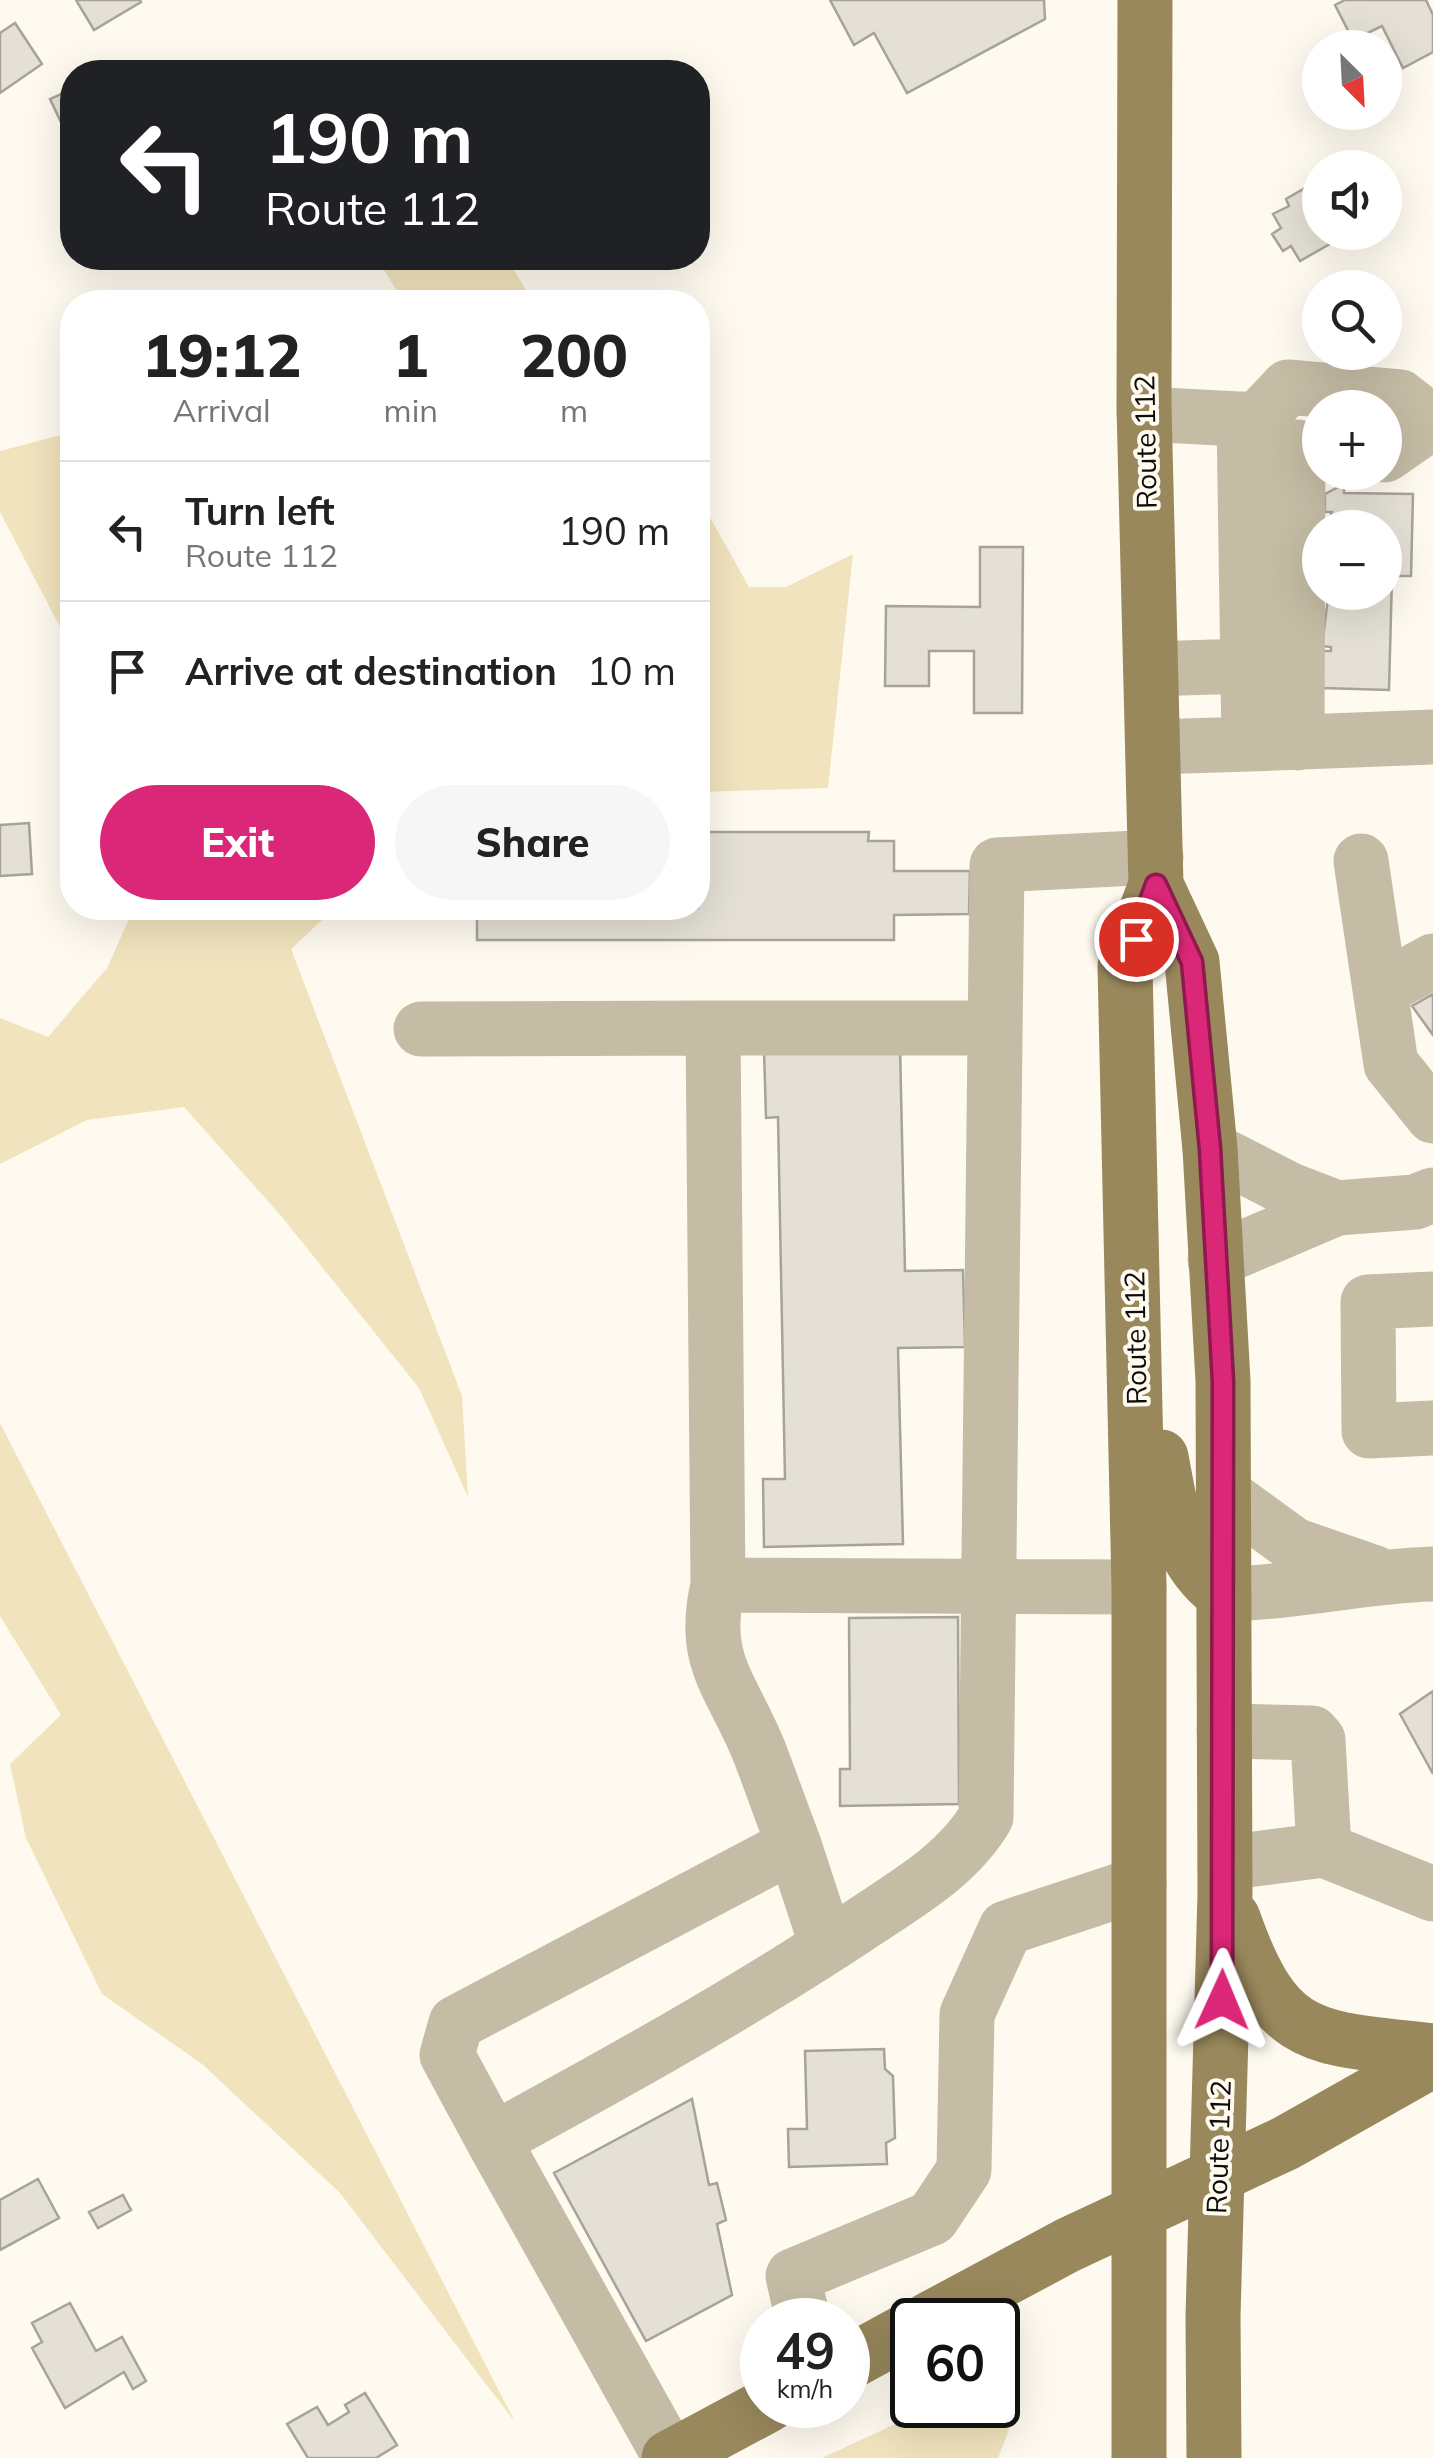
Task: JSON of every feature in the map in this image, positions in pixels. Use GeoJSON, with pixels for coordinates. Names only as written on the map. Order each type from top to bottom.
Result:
{"type":"FeatureCollection","features":[{"type":"Feature","properties":{"kind":"main road","name":"Route 112"},"geometry":{"type":"LineString","coordinates":[[1139,2458],[1139,1587],[1125,966],[1156,871],[1144,414],[1145,0]]}},
{"type":"Feature","properties":{"kind":"main road","name":"Route 112"},"geometry":{"type":"LineString","coordinates":[[1156,871],[1192,962],[1210,1149],[1224,1494],[1225,1878],[1214,2458]]}},
{"type":"Feature","properties":{"kind":"main road"},"geometry":{"type":"LineString","coordinates":[[1136,1337],[1183,1549],[1208,1583],[1223,1594]]}},
{"type":"Feature","properties":{"kind":"main road"},"geometry":{"type":"LineString","coordinates":[[1225,1878],[1256,1977],[1269,1999],[1296,2024],[1336,2040],[1433,2051]]}},
{"type":"Feature","properties":{"kind":"main road"},"geometry":{"type":"LineString","coordinates":[[971,2298],[1286,2143],[1433,2060]]}},
{"type":"Feature","properties":{"kind":"main road"},"geometry":{"type":"LineString","coordinates":[[669,2458],[740,2420]]}},
{"type":"Feature","properties":{"kind":"street"},"geometry":{"type":"LineString","coordinates":[[1273,743],[1246,666],[1288,387],[1400,397],[1432,423],[1402,443]]}},
{"type":"Feature","properties":{"kind":"street"},"geometry":{"type":"LineString","coordinates":[[1144,414],[1280,434]]}},
{"type":"Feature","properties":{"kind":"street"},"geometry":{"type":"LineString","coordinates":[[1273,743],[1280,434]]}},
{"type":"Feature","properties":{"kind":"street"},"geometry":{"type":"LineString","coordinates":[[1150,669],[1246,666]]}},
{"type":"Feature","properties":{"kind":"street"},"geometry":{"type":"LineString","coordinates":[[1153,747],[1433,737]]}},
{"type":"Feature","properties":{"kind":"street"},"geometry":{"type":"LineString","coordinates":[[1361,861],[1391,1064],[1433,1116]]}},
{"type":"Feature","properties":{"kind":"street"},"geometry":{"type":"LineString","coordinates":[[493,2140],[738,2005],[930,1878],[972,1842],[986,1818],[997,865],[1156,871]]}},
{"type":"Feature","properties":{"kind":"street"},"geometry":{"type":"LineString","coordinates":[[1380,990],[1433,961]]}},
{"type":"Feature","properties":{"kind":"street"},"geometry":{"type":"LineString","coordinates":[[713,1028],[718,1585],[710,1621],[718,1662],[758,1748],[828,1946]]}},
{"type":"Feature","properties":{"kind":"street"},"geometry":{"type":"LineString","coordinates":[[422,1029],[994,1028]]}},
{"type":"Feature","properties":{"kind":"street"},"geometry":{"type":"LineString","coordinates":[[1210,1149],[1290,1190],[1337,1208]]}},
{"type":"Feature","properties":{"kind":"street"},"geometry":{"type":"LineString","coordinates":[[1215,1260],[1337,1208],[1415,1202],[1433,1195]]}},
{"type":"Feature","properties":{"kind":"street"},"geometry":{"type":"LineString","coordinates":[[1433,1298],[1368,1302],[1368,1320],[1369,1430],[1433,1428]]}},
{"type":"Feature","properties":{"kind":"street"},"geometry":{"type":"LineString","coordinates":[[1224,1494],[1294,1545],[1408,1575]]}},
{"type":"Feature","properties":{"kind":"street"},"geometry":{"type":"LineString","coordinates":[[1223,1594],[1270,1594],[1408,1575]]}},
{"type":"Feature","properties":{"kind":"street"},"geometry":{"type":"LineString","coordinates":[[718,1585],[1139,1587]]}},
{"type":"Feature","properties":{"kind":"street"},"geometry":{"type":"LineString","coordinates":[[1224,1732],[1312,1732],[1318,1740],[1324,1850]]}},
{"type":"Feature","properties":{"kind":"street"},"geometry":{"type":"LineString","coordinates":[[669,2458],[447,2055],[456,2022],[794,1845]]}},
{"type":"Feature","properties":{"kind":"street"},"geometry":{"type":"LineString","coordinates":[[1225,1878],[1324,1850],[1433,1894]]}},
{"type":"Feature","properties":{"kind":"street"},"geometry":{"type":"LineString","coordinates":[[798,2298],[793,2276],[932,2218],[964,2170],[967,2014],[1006,1928],[1139,1884]]}},
{"type":"Feature","properties":{"kind":"shaded area"},"geometry":{"type":"Polygon","coordinates":[[[384,270],[514,270],[526,290],[396,290],[384,270]]]}},
{"type":"Feature","properties":{"kind":"shaded area"},"geometry":{"type":"Polygon","coordinates":[[[60,435],[60,627],[0,512],[0,451],[60,435]]]}},
{"type":"Feature","properties":{"kind":"shaded area"},"geometry":{"type":"Polygon","coordinates":[[[710,517],[749,587],[786,587],[853,554],[828,788],[710,792],[710,517]]]}},
{"type":"Feature","properties":{"kind":"shaded area"},"geometry":{"type":"Polygon","coordinates":[[[129,920],[322,920],[291,949],[462,1396],[468,1497],[419,1388],[282,1217],[184,1107],[87,1120],[0,1164],[0,1018],[48,1037],[107,968],[129,920]]]}},
{"type":"Feature","properties":{"kind":"shaded area"},"geometry":{"type":"Polygon","coordinates":[[[0,1423],[515,2422],[340,2193],[202,2064],[102,1994],[26,1838],[10,1764],[61,1715],[0,1616],[0,1423]]]}},
{"type":"Feature","properties":{"kind":"shaded area"},"geometry":{"type":"Polygon","coordinates":[[[890,2426],[1010,2428],[998,2458],[822,2458],[890,2426]]]}},
{"type":"Feature","properties":{"kind":"building"},"geometry":{"type":"Polygon","coordinates":[[[76,0],[140,0],[141,2],[94,30],[76,0]]]}},
{"type":"Feature","properties":{"kind":"building"},"geometry":{"type":"Polygon","coordinates":[[[830,0],[1044,0],[1045,19],[907,93],[874,33],[854,45],[830,0]]]}},
{"type":"Feature","properties":{"kind":"building"},"geometry":{"type":"Polygon","coordinates":[[[1345,0],[1426,0],[1433,15],[1433,52],[1403,68],[1402,30],[1384,30],[1382,26],[1374,30],[1348,30],[1335,5],[1345,0]]]}},
{"type":"Feature","properties":{"kind":"building"},"geometry":{"type":"Polygon","coordinates":[[[15,23],[42,64],[0,93],[0,33],[15,23]]]}},
{"type":"Feature","properties":{"kind":"building"},"geometry":{"type":"Polygon","coordinates":[[[60,94],[60,120],[50,99],[60,94]]]}},
{"type":"Feature","properties":{"kind":"building"},"geometry":{"type":"Polygon","coordinates":[[[1302,190],[1302,250],[1319,250],[1300,261],[1291,246],[1283,251],[1272,234],[1281,228],[1273,214],[1289,206],[1286,199],[1302,190]]]}},
{"type":"Feature","properties":{"kind":"building"},"geometry":{"type":"Polygon","coordinates":[[[1344,490],[1413,494],[1411,576],[1402,576],[1402,510],[1325,510],[1325,494],[1344,490]]]}},
{"type":"Feature","properties":{"kind":"building"},"geometry":{"type":"Polygon","coordinates":[[[980,547],[1023,547],[1022,713],[974,713],[974,651],[929,651],[929,686],[885,686],[886,606],[980,607],[980,547]]]}},
{"type":"Feature","properties":{"kind":"building"},"geometry":{"type":"Polygon","coordinates":[[[1326,610],[1391,610],[1389,690],[1322,688],[1323,651],[1331,651],[1331,647],[1322,646],[1326,610]]]}},
{"type":"Feature","properties":{"kind":"building"},"geometry":{"type":"Polygon","coordinates":[[[29,823],[32,874],[0,876],[0,825],[29,823]]]}},
{"type":"Feature","properties":{"kind":"building"},"geometry":{"type":"Polygon","coordinates":[[[710,832],[869,832],[868,841],[894,841],[894,871],[970,871],[969,914],[894,915],[894,940],[477,940],[477,920],[710,920],[710,832]]]}},
{"type":"Feature","properties":{"kind":"building"},"geometry":{"type":"Polygon","coordinates":[[[1433,994],[1433,1035],[1412,1006],[1433,994]]]}},
{"type":"Feature","properties":{"kind":"building"},"geometry":{"type":"Polygon","coordinates":[[[900,1047],[905,1271],[963,1270],[965,1347],[898,1348],[903,1544],[764,1547],[763,1479],[785,1479],[778,1117],[766,1118],[764,1050],[900,1047]]]}},
{"type":"Feature","properties":{"kind":"building"},"geometry":{"type":"Polygon","coordinates":[[[958,1617],[959,1804],[840,1806],[840,1769],[850,1769],[849,1618],[958,1617]]]}},
{"type":"Feature","properties":{"kind":"building"},"geometry":{"type":"Polygon","coordinates":[[[1433,1691],[1433,1774],[1400,1714],[1433,1691]]]}},
{"type":"Feature","properties":{"kind":"building"},"geometry":{"type":"Polygon","coordinates":[[[884,2049],[885,2069],[893,2076],[895,2138],[886,2143],[887,2164],[789,2167],[788,2129],[807,2129],[805,2051],[884,2049]]]}},
{"type":"Feature","properties":{"kind":"building"},"geometry":{"type":"Polygon","coordinates":[[[692,2099],[709,2185],[717,2183],[726,2220],[717,2224],[732,2295],[646,2341],[554,2173],[692,2099]]]}},
{"type":"Feature","properties":{"kind":"building"},"geometry":{"type":"Polygon","coordinates":[[[38,2179],[59,2218],[0,2250],[0,2200],[38,2179]]]}},
{"type":"Feature","properties":{"kind":"building"},"geometry":{"type":"Polygon","coordinates":[[[123,2195],[131,2210],[98,2228],[89,2212],[123,2195]]]}},
{"type":"Feature","properties":{"kind":"building"},"geometry":{"type":"Polygon","coordinates":[[[70,2303],[96,2351],[122,2337],[146,2381],[133,2389],[124,2372],[65,2408],[32,2348],[42,2342],[32,2323],[70,2303]]]}},
{"type":"Feature","properties":{"kind":"building"},"geometry":{"type":"Polygon","coordinates":[[[365,2393],[397,2445],[376,2458],[308,2458],[287,2424],[317,2407],[328,2425],[349,2412],[345,2405],[365,2393]]]}},
{"type":"Feature","properties":{"kind":"route"},"geometry":{"type":"LineString","coordinates":[[1136,939],[1156,885],[1192,962],[1210,1149],[1223,1382],[1222,2000]]}}]}
